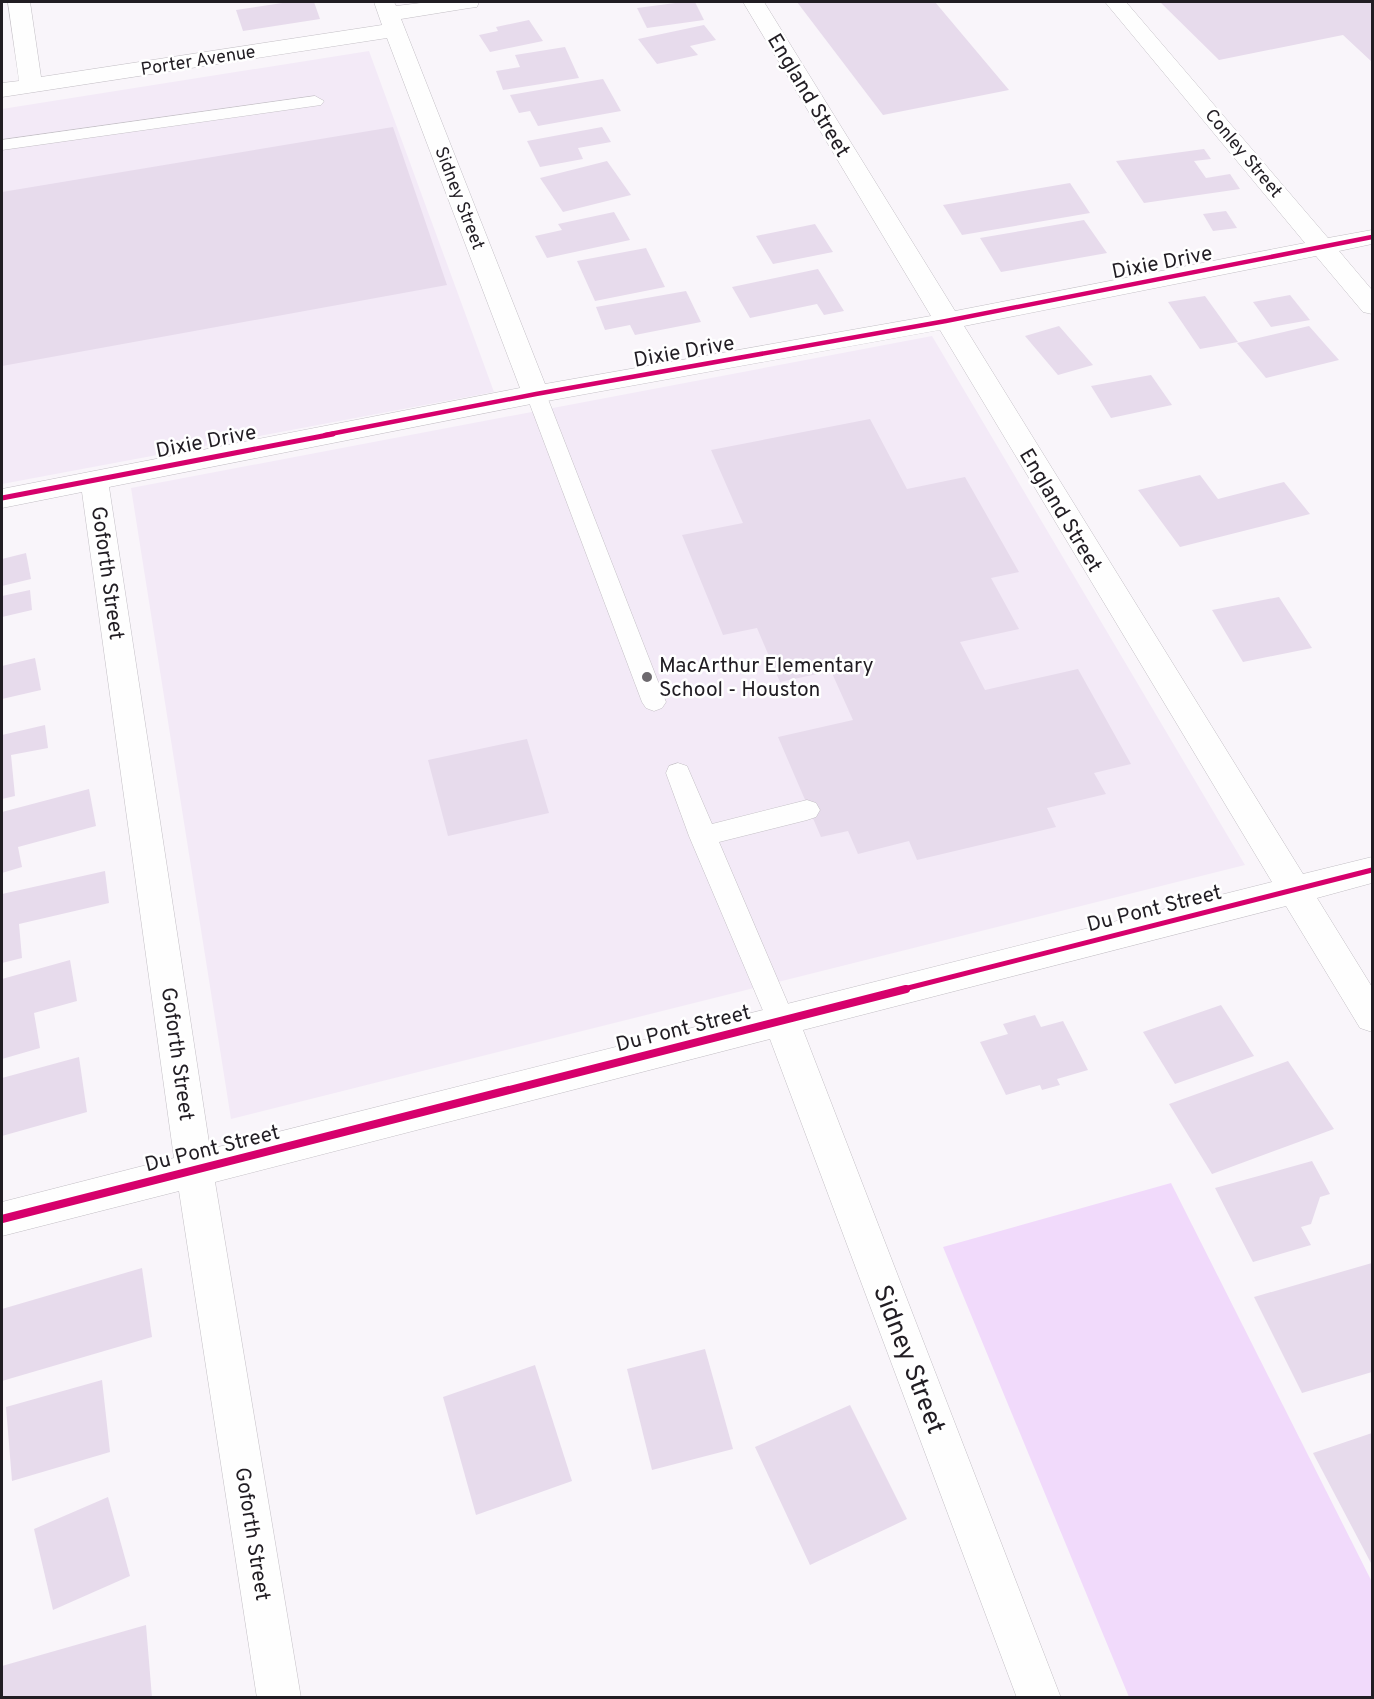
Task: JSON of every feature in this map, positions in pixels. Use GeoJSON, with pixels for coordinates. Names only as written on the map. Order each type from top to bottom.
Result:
{"type":"FeatureCollection","features":[{"type":"Feature","properties":{"kind":"street"},"geometry":{"type":"LineString","coordinates":[[19,2],[32,85]]}},
{"type":"Feature","properties":{"kind":"street","name":"Porter Avenue"},"geometry":{"type":"LineString","coordinates":[[2,90],[389,15],[469,2]]}},
{"type":"Feature","properties":{"kind":"street","name":"England Street"},"geometry":{"type":"LineString","coordinates":[[753,2],[1372,1017]]}},
{"type":"Feature","properties":{"kind":"street","name":"Conley Street"},"geometry":{"type":"LineString","coordinates":[[1116,2],[1372,306]]}},
{"type":"Feature","properties":{"kind":"street","name":"Sidney Street"},"geometry":{"type":"LineString","coordinates":[[389,15],[536,394]]}},
{"type":"Feature","properties":{"kind":"street","name":"Dixie Drive"},"geometry":{"type":"LineString","coordinates":[[2,498],[536,394],[946,321],[1372,237]]}},
{"type":"Feature","properties":{"kind":"street","name":"Goforth Street"},"geometry":{"type":"LineString","coordinates":[[94,480],[194,1170],[279,1698]]}},
{"type":"Feature","properties":{"kind":"street","name":"Du Pont Street"},"geometry":{"type":"LineString","coordinates":[[2,1219],[1372,870]]}},
{"type":"Feature","properties":{"kind":"street","name":"Sidney Street"},"geometry":{"type":"LineString","coordinates":[[781,1020],[1039,1698]]}},
{"type":"Feature","properties":{"kind":"lane"},"geometry":{"type":"LineString","coordinates":[[2,145],[315,101]]}},
{"type":"Feature","properties":{"kind":"lane"},"geometry":{"type":"LineString","coordinates":[[536,394],[654,702]]}},
{"type":"Feature","properties":{"kind":"lane"},"geometry":{"type":"LineString","coordinates":[[678,773],[702,836],[781,1020]]}},
{"type":"Feature","properties":{"kind":"lane"},"geometry":{"type":"LineString","coordinates":[[702,836],[807,810]]}},
{"type":"Feature","properties":{"kind":"shaded area"},"geometry":{"type":"Polygon","coordinates":[[[369,51],[494,392],[2,484],[2,109],[369,51]]]}},
{"type":"Feature","properties":{"kind":"shaded area","name":"MacArthur Elementary School - Houston"},"geometry":{"type":"Polygon","coordinates":[[[932,336],[1245,865],[231,1119],[131,488],[932,336]]]}},
{"type":"Feature","properties":{"kind":"shaded area"},"geometry":{"type":"Polygon","coordinates":[[[1171,1183],[1372,1582],[1372,1697],[1129,1697],[943,1247],[1171,1183]]]}},
{"type":"Feature","properties":{"kind":"building"},"geometry":{"type":"Polygon","coordinates":[[[289,2],[314,2],[320,19],[243,31],[236,10],[289,2]]]}},
{"type":"Feature","properties":{"kind":"building"},"geometry":{"type":"Polygon","coordinates":[[[695,2],[704,20],[647,28],[637,8],[695,2]]]}},
{"type":"Feature","properties":{"kind":"building"},"geometry":{"type":"Polygon","coordinates":[[[797,2],[935,2],[1009,90],[883,115],[797,2]]]}},
{"type":"Feature","properties":{"kind":"building"},"geometry":{"type":"Polygon","coordinates":[[[1160,2],[1372,2],[1372,62],[1343,35],[1219,60],[1160,2]]]}},
{"type":"Feature","properties":{"kind":"building"},"geometry":{"type":"Polygon","coordinates":[[[529,20],[543,41],[490,52],[479,35],[498,31],[496,27],[529,20]]]}},
{"type":"Feature","properties":{"kind":"building"},"geometry":{"type":"Polygon","coordinates":[[[704,25],[716,40],[690,46],[698,55],[657,64],[638,39],[704,25]]]}},
{"type":"Feature","properties":{"kind":"building"},"geometry":{"type":"Polygon","coordinates":[[[565,47],[579,78],[503,90],[496,71],[520,67],[515,55],[565,47]]]}},
{"type":"Feature","properties":{"kind":"building"},"geometry":{"type":"Polygon","coordinates":[[[603,79],[621,111],[538,126],[530,111],[519,113],[510,95],[603,79]]]}},
{"type":"Feature","properties":{"kind":"building"},"geometry":{"type":"Polygon","coordinates":[[[393,127],[447,285],[2,366],[2,192],[393,127]]]}},
{"type":"Feature","properties":{"kind":"building"},"geometry":{"type":"Polygon","coordinates":[[[602,127],[611,142],[578,148],[583,159],[540,167],[527,141],[602,127]]]}},
{"type":"Feature","properties":{"kind":"building"},"geometry":{"type":"Polygon","coordinates":[[[1204,149],[1211,159],[1194,161],[1206,178],[1230,174],[1240,189],[1144,203],[1116,161],[1204,149]]]}},
{"type":"Feature","properties":{"kind":"building"},"geometry":{"type":"Polygon","coordinates":[[[607,161],[631,195],[563,212],[540,178],[607,161]]]}},
{"type":"Feature","properties":{"kind":"building"},"geometry":{"type":"Polygon","coordinates":[[[1070,183],[1090,213],[962,235],[943,205],[1070,183]]]}},
{"type":"Feature","properties":{"kind":"building"},"geometry":{"type":"Polygon","coordinates":[[[1226,211],[1237,228],[1213,231],[1203,214],[1226,211]]]}},
{"type":"Feature","properties":{"kind":"building"},"geometry":{"type":"Polygon","coordinates":[[[614,212],[630,240],[547,258],[535,236],[562,230],[558,224],[614,212]]]}},
{"type":"Feature","properties":{"kind":"building"},"geometry":{"type":"Polygon","coordinates":[[[1084,220],[1107,253],[1001,272],[980,238],[1084,220]]]}},
{"type":"Feature","properties":{"kind":"building"},"geometry":{"type":"Polygon","coordinates":[[[815,224],[833,252],[773,264],[756,236],[815,224]]]}},
{"type":"Feature","properties":{"kind":"building"},"geometry":{"type":"Polygon","coordinates":[[[646,248],[665,287],[595,301],[577,261],[646,248]]]}},
{"type":"Feature","properties":{"kind":"building"},"geometry":{"type":"Polygon","coordinates":[[[818,269],[844,311],[824,315],[817,304],[750,318],[732,287],[818,269]]]}},
{"type":"Feature","properties":{"kind":"building"},"geometry":{"type":"Polygon","coordinates":[[[686,291],[701,322],[635,335],[630,325],[605,330],[596,307],[686,291]]]}},
{"type":"Feature","properties":{"kind":"building"},"geometry":{"type":"Polygon","coordinates":[[[1290,295],[1310,320],[1271,327],[1253,302],[1290,295]]]}},
{"type":"Feature","properties":{"kind":"building"},"geometry":{"type":"Polygon","coordinates":[[[1205,296],[1238,342],[1200,349],[1168,302],[1205,296]]]}},
{"type":"Feature","properties":{"kind":"building"},"geometry":{"type":"Polygon","coordinates":[[[1059,326],[1093,365],[1058,375],[1025,336],[1059,326]]]}},
{"type":"Feature","properties":{"kind":"building"},"geometry":{"type":"Polygon","coordinates":[[[1309,326],[1339,360],[1266,378],[1237,343],[1309,326]]]}},
{"type":"Feature","properties":{"kind":"building"},"geometry":{"type":"Polygon","coordinates":[[[1151,375],[1172,405],[1111,418],[1091,386],[1151,375]]]}},
{"type":"Feature","properties":{"kind":"building"},"geometry":{"type":"Polygon","coordinates":[[[870,419],[907,489],[965,477],[1019,572],[991,578],[1019,629],[960,642],[985,690],[1078,669],[1131,764],[1094,773],[1106,794],[1047,808],[1056,827],[917,860],[909,841],[858,854],[848,831],[821,837],[778,737],[853,720],[831,671],[780,682],[757,628],[723,635],[682,535],[743,523],[711,450],[870,419]]]}},
{"type":"Feature","properties":{"kind":"building"},"geometry":{"type":"Polygon","coordinates":[[[1200,475],[1218,499],[1284,482],[1310,514],[1180,547],[1138,490],[1200,475]]]}},
{"type":"Feature","properties":{"kind":"building"},"geometry":{"type":"Polygon","coordinates":[[[26,553],[31,579],[2,586],[2,559],[26,553]]]}},
{"type":"Feature","properties":{"kind":"building"},"geometry":{"type":"Polygon","coordinates":[[[30,590],[32,610],[2,617],[2,596],[30,590]]]}},
{"type":"Feature","properties":{"kind":"building"},"geometry":{"type":"Polygon","coordinates":[[[1279,597],[1312,648],[1243,662],[1212,610],[1279,597]]]}},
{"type":"Feature","properties":{"kind":"building"},"geometry":{"type":"Polygon","coordinates":[[[35,658],[41,690],[2,699],[2,666],[35,658]]]}},
{"type":"Feature","properties":{"kind":"building"},"geometry":{"type":"Polygon","coordinates":[[[45,725],[48,748],[11,755],[15,796],[2,799],[2,735],[45,725]]]}},
{"type":"Feature","properties":{"kind":"building"},"geometry":{"type":"Polygon","coordinates":[[[527,739],[549,813],[448,836],[428,760],[527,739]]]}},
{"type":"Feature","properties":{"kind":"building"},"geometry":{"type":"Polygon","coordinates":[[[89,789],[96,826],[18,847],[22,867],[2,873],[2,812],[89,789]]]}},
{"type":"Feature","properties":{"kind":"building"},"geometry":{"type":"Polygon","coordinates":[[[105,871],[109,903],[19,924],[22,958],[2,963],[2,894],[105,871]]]}},
{"type":"Feature","properties":{"kind":"building"},"geometry":{"type":"Polygon","coordinates":[[[70,960],[77,1001],[34,1013],[40,1048],[2,1059],[2,979],[70,960]]]}},
{"type":"Feature","properties":{"kind":"building"},"geometry":{"type":"Polygon","coordinates":[[[1221,1005],[1254,1056],[1175,1084],[1143,1032],[1221,1005]]]}},
{"type":"Feature","properties":{"kind":"building"},"geometry":{"type":"Polygon","coordinates":[[[1035,1015],[1041,1027],[1063,1021],[1088,1070],[1057,1079],[1060,1085],[1042,1090],[1040,1085],[1006,1095],[980,1042],[1008,1034],[1003,1024],[1035,1015]]]}},
{"type":"Feature","properties":{"kind":"building"},"geometry":{"type":"Polygon","coordinates":[[[79,1057],[87,1112],[2,1136],[2,1078],[79,1057]]]}},
{"type":"Feature","properties":{"kind":"building"},"geometry":{"type":"Polygon","coordinates":[[[1288,1061],[1334,1129],[1212,1174],[1169,1104],[1288,1061]]]}},
{"type":"Feature","properties":{"kind":"building"},"geometry":{"type":"Polygon","coordinates":[[[1312,1161],[1330,1194],[1320,1197],[1311,1224],[1301,1227],[1311,1245],[1253,1262],[1215,1188],[1312,1161]]]}},
{"type":"Feature","properties":{"kind":"building"},"geometry":{"type":"Polygon","coordinates":[[[1372,1263],[1372,1372],[1302,1393],[1254,1297],[1372,1263]]]}},
{"type":"Feature","properties":{"kind":"building"},"geometry":{"type":"Polygon","coordinates":[[[142,1268],[152,1337],[2,1381],[2,1309],[142,1268]]]}},
{"type":"Feature","properties":{"kind":"building"},"geometry":{"type":"Polygon","coordinates":[[[705,1349],[733,1449],[652,1470],[627,1369],[705,1349]]]}},
{"type":"Feature","properties":{"kind":"building"},"geometry":{"type":"Polygon","coordinates":[[[535,1365],[572,1481],[476,1515],[443,1397],[535,1365]]]}},
{"type":"Feature","properties":{"kind":"building"},"geometry":{"type":"Polygon","coordinates":[[[102,1380],[110,1452],[12,1481],[6,1407],[102,1380]]]}},
{"type":"Feature","properties":{"kind":"building"},"geometry":{"type":"Polygon","coordinates":[[[850,1405],[907,1519],[810,1565],[755,1447],[850,1405]]]}},
{"type":"Feature","properties":{"kind":"building"},"geometry":{"type":"Polygon","coordinates":[[[1372,1433],[1372,1565],[1313,1453],[1372,1433]]]}},
{"type":"Feature","properties":{"kind":"building"},"geometry":{"type":"Polygon","coordinates":[[[108,1497],[130,1576],[53,1610],[34,1529],[108,1497]]]}},
{"type":"Feature","properties":{"kind":"building"},"geometry":{"type":"Polygon","coordinates":[[[146,1625],[152,1698],[2,1698],[2,1666],[146,1625]]]}},
{"type":"Feature","properties":{"kind":"cycle path"},"geometry":{"type":"LineString","coordinates":[[2,498],[536,394],[946,321],[1372,237]]}},
{"type":"Feature","properties":{"kind":"cycle path"},"geometry":{"type":"LineString","coordinates":[[2,1219],[1372,870]]}},
{"type":"Feature","properties":{"kind":"place","name":"MacArthur Elementary School - Houston"},"geometry":{"type":"Point","coordinates":[647,677]}}]}
